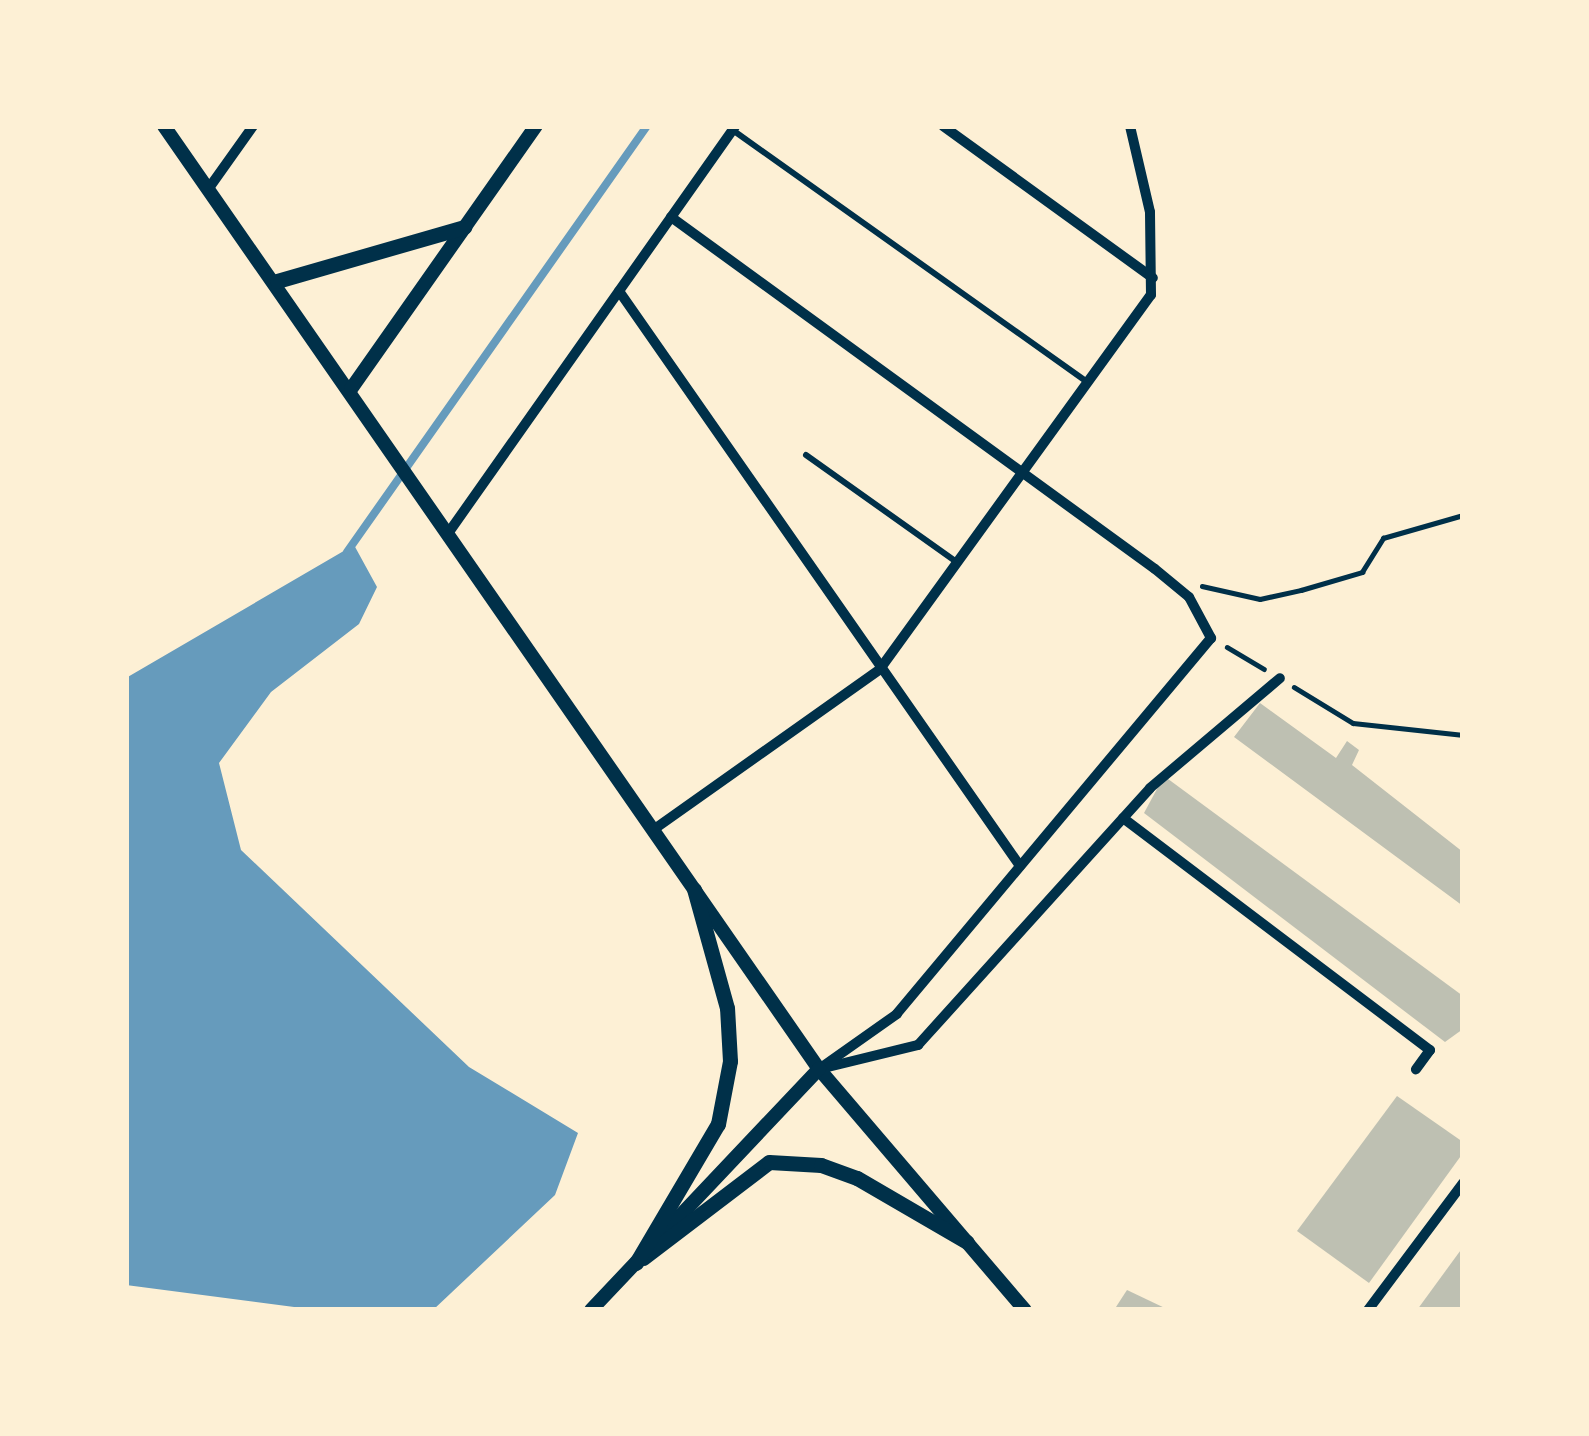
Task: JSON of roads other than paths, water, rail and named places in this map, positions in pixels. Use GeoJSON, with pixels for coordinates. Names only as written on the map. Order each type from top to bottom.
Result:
{"type":"FeatureCollection","features":[{"type":"Feature","properties":{"kind":"main road"},"geometry":{"type":"LineString","coordinates":[[277,281],[464,227]]}},
{"type":"Feature","properties":{"kind":"main road"},"geometry":{"type":"LineString","coordinates":[[636,1263],[718,1124],[730,1061],[728,1008],[694,889]]}},
{"type":"Feature","properties":{"kind":"main road"},"geometry":{"type":"LineString","coordinates":[[636,1263],[769,1162],[821,1165],[857,1178],[967,1242]]}},
{"type":"Feature","properties":{"kind":"street"},"geometry":{"type":"LineString","coordinates":[[164,126],[277,281],[819,1069],[1025,1310]]}},
{"type":"Feature","properties":{"kind":"street"},"geometry":{"type":"LineString","coordinates":[[209,188],[253,126]]}},
{"type":"Feature","properties":{"kind":"street"},"geometry":{"type":"LineString","coordinates":[[351,389],[536,126]]}},
{"type":"Feature","properties":{"kind":"street"},"geometry":{"type":"LineString","coordinates":[[943,126],[1153,278]]}},
{"type":"Feature","properties":{"kind":"street"},"geometry":{"type":"LineString","coordinates":[[653,830],[880,669],[1150,295],[1150,212],[1130,126]]}},
{"type":"Feature","properties":{"kind":"street"},"geometry":{"type":"LineString","coordinates":[[449,532],[734,128]]}},
{"type":"Feature","properties":{"kind":"street"},"geometry":{"type":"LineString","coordinates":[[591,1310],[819,1069],[897,1014],[1211,638],[1189,598],[671,217]]}},
{"type":"Feature","properties":{"kind":"street"},"geometry":{"type":"LineString","coordinates":[[619,291],[1020,866]]}},
{"type":"Feature","properties":{"kind":"street"},"geometry":{"type":"LineString","coordinates":[[819,1069],[918,1046],[1123,818],[1280,678]]}},
{"type":"Feature","properties":{"kind":"street"},"geometry":{"type":"LineString","coordinates":[[1123,818],[1430,1050],[1416,1069]]}},
{"type":"Feature","properties":{"kind":"street"},"geometry":{"type":"LineString","coordinates":[[1368,1310],[1463,1183]]}},
{"type":"Feature","properties":{"kind":"lane"},"geometry":{"type":"LineString","coordinates":[[734,128],[1088,383]]}},
{"type":"Feature","properties":{"kind":"lane"},"geometry":{"type":"LineString","coordinates":[[806,454],[958,563]]}},
{"type":"Feature","properties":{"kind":"water"},"geometry":{"type":"Polygon","coordinates":[[[354,545],[377,587],[359,624],[271,692],[219,763],[241,850],[469,1067],[578,1133],[555,1195],[433,1310],[317,1310],[126,1285],[126,678],[354,545]]]}},
{"type":"Feature","properties":{"kind":"waterway"},"geometry":{"type":"LineString","coordinates":[[347,552],[647,126]]}}]}
